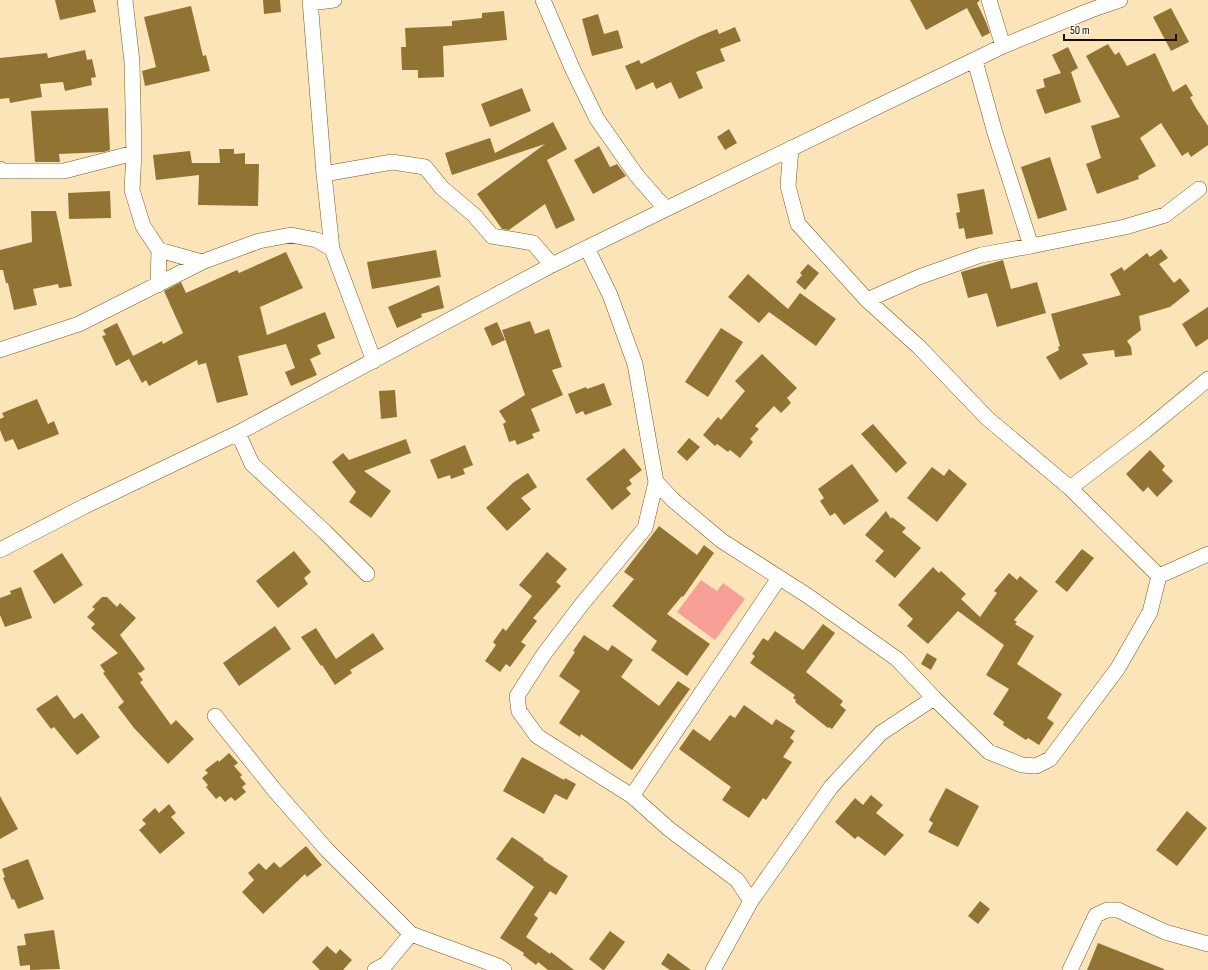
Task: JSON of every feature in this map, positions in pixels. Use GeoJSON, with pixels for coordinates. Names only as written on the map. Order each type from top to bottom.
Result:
{"type":"FeatureCollection","features":[{"type":"Feature","properties":{"kind":"street"},"geometry":{"type":"LineString","coordinates":[[125,0],[132,62],[134,154],[132,190],[143,226],[159,250],[158,285]]}},
{"type":"Feature","properties":{"kind":"street"},"geometry":{"type":"LineString","coordinates":[[334,0],[310,1],[324,174],[332,249],[374,361]]}},
{"type":"Feature","properties":{"kind":"street"},"geometry":{"type":"LineString","coordinates":[[543,0],[573,70],[597,119],[637,176],[666,209]]}},
{"type":"Feature","properties":{"kind":"street"},"geometry":{"type":"LineString","coordinates":[[990,0],[1003,46]]}},
{"type":"Feature","properties":{"kind":"street"},"geometry":{"type":"LineString","coordinates":[[0,550],[85,506],[238,433],[552,265],[666,209],[975,61],[1003,46],[1120,0]]}},
{"type":"Feature","properties":{"kind":"street"},"geometry":{"type":"LineString","coordinates":[[975,61],[995,133],[1031,246]]}},
{"type":"Feature","properties":{"kind":"street"},"geometry":{"type":"LineString","coordinates":[[791,148],[788,186],[798,224],[867,300],[919,347],[987,418],[1070,488],[1159,576]]}},
{"type":"Feature","properties":{"kind":"street"},"geometry":{"type":"LineString","coordinates":[[0,169],[3,171],[64,171],[134,154]]}},
{"type":"Feature","properties":{"kind":"street"},"geometry":{"type":"LineString","coordinates":[[324,174],[392,162],[425,167],[442,188],[474,215],[492,236],[533,243],[552,265]]}},
{"type":"Feature","properties":{"kind":"street"},"geometry":{"type":"LineString","coordinates":[[867,300],[919,277],[981,255],[1125,227],[1165,215],[1199,188]]}},
{"type":"Feature","properties":{"kind":"street"},"geometry":{"type":"LineString","coordinates":[[0,350],[79,324],[202,262],[260,241],[291,235],[317,240],[332,249]]}},
{"type":"Feature","properties":{"kind":"street"},"geometry":{"type":"LineString","coordinates":[[587,248],[610,295],[635,364],[656,482],[645,528],[582,604],[544,654],[517,696],[519,711],[537,736],[632,796],[669,829],[736,880],[751,901]]}},
{"type":"Feature","properties":{"kind":"street"},"geometry":{"type":"LineString","coordinates":[[159,250],[202,262]]}},
{"type":"Feature","properties":{"kind":"street"},"geometry":{"type":"LineString","coordinates":[[1070,488],[1145,431],[1208,379]]}},
{"type":"Feature","properties":{"kind":"street"},"geometry":{"type":"LineString","coordinates":[[238,433],[252,464],[325,532],[367,574]]}},
{"type":"Feature","properties":{"kind":"street"},"geometry":{"type":"LineString","coordinates":[[656,482],[673,500],[722,541],[808,596],[897,659],[989,752],[1022,765],[1036,766],[1050,759],[1118,668],[1150,612],[1159,576]]}},
{"type":"Feature","properties":{"kind":"street"},"geometry":{"type":"LineString","coordinates":[[1159,576],[1208,554]]}},
{"type":"Feature","properties":{"kind":"street"},"geometry":{"type":"LineString","coordinates":[[632,796],[778,578]]}},
{"type":"Feature","properties":{"kind":"street"},"geometry":{"type":"LineString","coordinates":[[713,970],[751,901],[831,787],[881,733],[934,698]]}},
{"type":"Feature","properties":{"kind":"street"},"geometry":{"type":"LineString","coordinates":[[215,716],[276,792],[327,850],[412,934],[498,966],[504,970]]}},
{"type":"Feature","properties":{"kind":"street"},"geometry":{"type":"LineString","coordinates":[[1070,970],[1096,915],[1107,910],[1118,910],[1165,932],[1208,944]]}},
{"type":"Feature","properties":{"kind":"street"},"geometry":{"type":"LineString","coordinates":[[375,970],[386,964],[412,934]]}},
{"type":"Feature","properties":{"kind":"shaded area"},"geometry":{"type":"Polygon","coordinates":[[[701,580],[717,591],[723,583],[745,599],[715,640],[677,612],[701,580]]]}},
{"type":"Feature","properties":{"kind":"building"},"geometry":{"type":"Polygon","coordinates":[[[55,0],[93,0],[96,12],[60,20],[55,0]]]}},
{"type":"Feature","properties":{"kind":"building"},"geometry":{"type":"Polygon","coordinates":[[[263,0],[280,0],[281,12],[264,14],[263,0]]]}},
{"type":"Feature","properties":{"kind":"building"},"geometry":{"type":"Polygon","coordinates":[[[910,0],[980,0],[977,3],[990,33],[982,37],[967,8],[926,30],[910,0]]]}},
{"type":"Feature","properties":{"kind":"building"},"geometry":{"type":"Polygon","coordinates":[[[191,6],[203,56],[206,55],[210,71],[145,86],[142,71],[156,67],[144,17],[191,6]]]}},
{"type":"Feature","properties":{"kind":"building"},"geometry":{"type":"Polygon","coordinates":[[[1171,8],[1189,42],[1171,51],[1153,17],[1171,8]]]}},
{"type":"Feature","properties":{"kind":"building"},"geometry":{"type":"Polygon","coordinates":[[[504,11],[507,40],[443,46],[444,77],[418,78],[418,70],[402,70],[401,47],[406,47],[405,28],[452,26],[452,21],[482,18],[482,13],[504,11]]]}},
{"type":"Feature","properties":{"kind":"building"},"geometry":{"type":"Polygon","coordinates":[[[598,14],[604,34],[618,30],[623,48],[592,56],[582,19],[598,14]]]}},
{"type":"Feature","properties":{"kind":"building"},"geometry":{"type":"Polygon","coordinates":[[[735,27],[741,41],[720,49],[725,61],[696,72],[703,88],[679,99],[671,82],[656,89],[653,82],[636,90],[625,66],[639,60],[641,64],[717,29],[719,34],[735,27]]]}},
{"type":"Feature","properties":{"kind":"building"},"geometry":{"type":"Polygon","coordinates":[[[1108,44],[1115,55],[1119,52],[1127,66],[1155,53],[1173,92],[1186,84],[1193,96],[1190,97],[1208,126],[1208,145],[1191,157],[1188,152],[1182,156],[1161,123],[1140,138],[1156,166],[1138,176],[1139,179],[1097,194],[1086,164],[1101,158],[1091,126],[1120,117],[1086,56],[1108,44]]]}},
{"type":"Feature","properties":{"kind":"building"},"geometry":{"type":"Polygon","coordinates":[[[1068,47],[1078,68],[1071,72],[1081,102],[1045,114],[1036,90],[1045,87],[1043,79],[1061,73],[1052,55],[1068,47]]]}},
{"type":"Feature","properties":{"kind":"building"},"geometry":{"type":"Polygon","coordinates":[[[85,50],[87,60],[92,59],[96,77],[91,78],[92,85],[65,91],[63,82],[40,84],[42,97],[10,103],[9,98],[0,99],[0,58],[47,53],[48,58],[85,50]]]}},
{"type":"Feature","properties":{"kind":"building"},"geometry":{"type":"Polygon","coordinates":[[[522,88],[531,111],[490,127],[481,104],[522,88]]]}},
{"type":"Feature","properties":{"kind":"building"},"geometry":{"type":"Polygon","coordinates":[[[108,108],[110,150],[104,152],[59,154],[60,162],[35,162],[31,111],[108,108]]]}},
{"type":"Feature","properties":{"kind":"building"},"geometry":{"type":"Polygon","coordinates":[[[553,122],[567,149],[547,160],[575,220],[556,229],[545,204],[509,230],[502,229],[477,194],[545,144],[452,175],[445,153],[490,138],[495,153],[553,122]]]}},
{"type":"Feature","properties":{"kind":"building"},"geometry":{"type":"Polygon","coordinates":[[[729,129],[737,143],[725,150],[717,137],[729,129]]]}},
{"type":"Feature","properties":{"kind":"building"},"geometry":{"type":"Polygon","coordinates":[[[599,146],[610,167],[617,164],[626,176],[593,194],[574,160],[599,146]]]}},
{"type":"Feature","properties":{"kind":"building"},"geometry":{"type":"Polygon","coordinates":[[[219,149],[234,149],[234,154],[245,153],[245,164],[259,164],[258,206],[198,205],[199,175],[156,180],[153,155],[190,151],[192,163],[220,163],[219,149]]]}},
{"type":"Feature","properties":{"kind":"building"},"geometry":{"type":"Polygon","coordinates":[[[1050,157],[1067,210],[1038,219],[1021,167],[1050,157]]]}},
{"type":"Feature","properties":{"kind":"building"},"geometry":{"type":"Polygon","coordinates":[[[984,189],[993,234],[966,239],[964,228],[959,229],[956,213],[960,212],[957,194],[984,189]]]}},
{"type":"Feature","properties":{"kind":"building"},"geometry":{"type":"Polygon","coordinates":[[[110,191],[111,218],[69,219],[68,193],[110,191]]]}},
{"type":"Feature","properties":{"kind":"building"},"geometry":{"type":"Polygon","coordinates":[[[31,211],[56,211],[72,286],[59,288],[58,284],[33,289],[37,305],[14,310],[8,283],[6,283],[3,270],[0,270],[0,250],[32,242],[31,211]]]}},
{"type":"Feature","properties":{"kind":"building"},"geometry":{"type":"Polygon","coordinates":[[[1161,249],[1168,258],[1159,264],[1174,283],[1180,278],[1190,291],[1170,307],[1139,316],[1141,330],[1127,341],[1131,347],[1132,355],[1115,357],[1114,350],[1082,354],[1088,364],[1060,380],[1046,357],[1059,350],[1058,347],[1060,346],[1051,314],[1121,295],[1110,274],[1122,267],[1124,271],[1147,253],[1150,257],[1161,249]]]}},
{"type":"Feature","properties":{"kind":"building"},"geometry":{"type":"Polygon","coordinates":[[[436,250],[441,277],[372,289],[367,262],[436,250]]]}},
{"type":"Feature","properties":{"kind":"building"},"geometry":{"type":"Polygon","coordinates":[[[286,252],[303,288],[260,307],[267,335],[325,312],[335,338],[317,345],[321,354],[310,359],[317,375],[291,386],[285,372],[295,368],[286,344],[238,356],[248,395],[217,403],[206,363],[198,365],[197,360],[149,386],[146,380],[142,383],[129,359],[116,366],[102,336],[106,335],[103,330],[117,323],[133,356],[162,341],[163,344],[183,333],[164,291],[181,282],[186,293],[237,270],[239,273],[286,252]]]}},
{"type":"Feature","properties":{"kind":"building"},"geometry":{"type":"Polygon","coordinates":[[[1003,260],[1011,289],[1037,282],[1046,313],[997,327],[987,293],[968,298],[961,272],[1003,260]]]}},
{"type":"Feature","properties":{"kind":"building"},"geometry":{"type":"Polygon","coordinates":[[[808,264],[819,273],[805,290],[796,282],[802,275],[800,273],[808,264]]]}},
{"type":"Feature","properties":{"kind":"building"},"geometry":{"type":"Polygon","coordinates":[[[748,274],[788,309],[800,293],[836,319],[816,346],[769,312],[759,323],[728,297],[748,274]]]}},
{"type":"Feature","properties":{"kind":"building"},"geometry":{"type":"Polygon","coordinates":[[[439,285],[444,308],[421,314],[422,317],[397,328],[388,307],[439,285]]]}},
{"type":"Feature","properties":{"kind":"building"},"geometry":{"type":"Polygon","coordinates":[[[1208,307],[1208,339],[1196,347],[1182,324],[1208,307]]]}},
{"type":"Feature","properties":{"kind":"building"},"geometry":{"type":"Polygon","coordinates":[[[530,321],[535,334],[549,329],[562,367],[552,370],[563,395],[531,409],[540,431],[532,434],[534,438],[517,445],[515,440],[509,442],[503,424],[506,422],[499,411],[525,395],[502,330],[530,321]]]}},
{"type":"Feature","properties":{"kind":"building"},"geometry":{"type":"Polygon","coordinates":[[[497,322],[505,340],[492,346],[484,328],[497,322]]]}},
{"type":"Feature","properties":{"kind":"building"},"geometry":{"type":"Polygon","coordinates":[[[721,328],[743,342],[708,397],[685,382],[721,328]]]}},
{"type":"Feature","properties":{"kind":"building"},"geometry":{"type":"Polygon","coordinates":[[[762,354],[797,388],[787,398],[791,403],[781,413],[774,406],[755,426],[759,429],[750,439],[753,442],[740,458],[730,450],[728,452],[717,444],[715,446],[703,435],[718,417],[721,420],[745,391],[735,381],[762,354]]]}},
{"type":"Feature","properties":{"kind":"building"},"geometry":{"type":"Polygon","coordinates":[[[604,383],[612,405],[585,415],[583,411],[576,414],[568,394],[586,387],[587,389],[604,383]]]}},
{"type":"Feature","properties":{"kind":"building"},"geometry":{"type":"Polygon","coordinates":[[[395,390],[397,417],[381,419],[379,391],[395,390]]]}},
{"type":"Feature","properties":{"kind":"building"},"geometry":{"type":"Polygon","coordinates":[[[37,399],[48,424],[54,421],[59,434],[18,450],[13,439],[5,442],[0,430],[0,419],[4,417],[2,413],[37,399]]]}},
{"type":"Feature","properties":{"kind":"building"},"geometry":{"type":"Polygon","coordinates":[[[873,424],[907,463],[896,473],[861,434],[873,424]]]}},
{"type":"Feature","properties":{"kind":"building"},"geometry":{"type":"Polygon","coordinates":[[[689,438],[700,447],[687,461],[677,452],[689,438]]]}},
{"type":"Feature","properties":{"kind":"building"},"geometry":{"type":"Polygon","coordinates":[[[406,439],[411,453],[364,471],[391,491],[371,518],[349,502],[356,492],[332,462],[343,453],[349,460],[406,439]]]}},
{"type":"Feature","properties":{"kind":"building"},"geometry":{"type":"Polygon","coordinates":[[[465,445],[473,465],[463,469],[465,474],[451,479],[450,475],[438,479],[430,460],[465,445]]]}},
{"type":"Feature","properties":{"kind":"building"},"geometry":{"type":"Polygon","coordinates":[[[624,448],[642,470],[629,480],[632,484],[626,488],[631,494],[612,510],[586,479],[624,448]]]}},
{"type":"Feature","properties":{"kind":"building"},"geometry":{"type":"Polygon","coordinates":[[[1150,450],[1165,466],[1162,470],[1173,481],[1157,497],[1148,487],[1143,492],[1126,474],[1150,450]]]}},
{"type":"Feature","properties":{"kind":"building"},"geometry":{"type":"Polygon","coordinates":[[[852,464],[879,501],[844,525],[835,513],[830,516],[820,501],[824,498],[818,489],[852,464]]]}},
{"type":"Feature","properties":{"kind":"building"},"geometry":{"type":"Polygon","coordinates":[[[932,467],[944,476],[949,469],[967,484],[937,522],[907,498],[932,467]]]}},
{"type":"Feature","properties":{"kind":"building"},"geometry":{"type":"Polygon","coordinates":[[[528,473],[537,487],[521,498],[531,509],[507,531],[486,508],[514,482],[528,473]]]}},
{"type":"Feature","properties":{"kind":"building"},"geometry":{"type":"Polygon","coordinates":[[[886,511],[891,519],[892,517],[906,528],[902,532],[921,548],[895,578],[875,561],[884,551],[865,535],[886,511]]]}},
{"type":"Feature","properties":{"kind":"building"},"geometry":{"type":"Polygon","coordinates":[[[659,526],[697,555],[704,545],[714,553],[683,597],[682,596],[667,614],[710,644],[687,676],[651,650],[657,641],[612,606],[634,579],[624,572],[659,526]]]}},
{"type":"Feature","properties":{"kind":"building"},"geometry":{"type":"Polygon","coordinates":[[[1082,549],[1094,558],[1067,592],[1055,582],[1082,549]]]}},
{"type":"Feature","properties":{"kind":"building"},"geometry":{"type":"Polygon","coordinates":[[[294,551],[311,572],[304,578],[308,584],[278,608],[256,581],[294,551]]]}},
{"type":"Feature","properties":{"kind":"building"},"geometry":{"type":"Polygon","coordinates":[[[547,552],[567,569],[556,582],[561,586],[533,618],[537,621],[521,642],[526,645],[510,667],[506,664],[500,672],[485,661],[496,645],[493,642],[503,628],[506,631],[532,596],[519,585],[547,552]]]}},
{"type":"Feature","properties":{"kind":"building"},"geometry":{"type":"Polygon","coordinates":[[[62,553],[83,585],[54,604],[33,571],[62,553]]]}},
{"type":"Feature","properties":{"kind":"building"},"geometry":{"type":"Polygon","coordinates":[[[933,567],[939,573],[941,571],[966,594],[961,599],[980,617],[997,593],[994,591],[1009,573],[1017,580],[1020,576],[1038,591],[1014,620],[1017,622],[1015,624],[1034,636],[1017,664],[1062,694],[1047,718],[1054,723],[1039,745],[1028,738],[1026,740],[1003,725],[1004,722],[993,714],[1009,689],[986,675],[1004,645],[958,611],[928,644],[907,626],[913,619],[898,605],[933,567]]]}},
{"type":"Feature","properties":{"kind":"building"},"geometry":{"type":"Polygon","coordinates":[[[21,587],[32,618],[5,627],[0,615],[0,598],[11,594],[10,591],[21,587]]]}},
{"type":"Feature","properties":{"kind":"building"},"geometry":{"type":"Polygon","coordinates":[[[102,597],[107,597],[117,607],[120,603],[136,618],[120,635],[145,669],[138,673],[143,680],[140,682],[171,725],[176,720],[194,739],[168,764],[134,728],[118,707],[124,702],[103,673],[105,672],[100,665],[118,653],[91,628],[95,624],[87,617],[95,609],[92,607],[102,597]]]}},
{"type":"Feature","properties":{"kind":"building"},"geometry":{"type":"Polygon","coordinates":[[[823,624],[835,633],[806,672],[843,701],[840,705],[846,710],[832,729],[829,727],[828,728],[795,702],[796,700],[793,698],[795,695],[750,663],[755,656],[752,654],[763,638],[768,641],[775,631],[803,650],[823,624]]]}},
{"type":"Feature","properties":{"kind":"building"},"geometry":{"type":"Polygon","coordinates":[[[275,626],[291,649],[239,686],[223,663],[275,626]]]}},
{"type":"Feature","properties":{"kind":"building"},"geometry":{"type":"Polygon","coordinates":[[[316,628],[336,659],[373,633],[384,649],[350,670],[352,673],[335,685],[301,637],[316,628]]]}},
{"type":"Feature","properties":{"kind":"building"},"geometry":{"type":"Polygon","coordinates":[[[584,635],[608,651],[612,645],[633,660],[621,677],[659,706],[678,681],[690,689],[632,770],[581,734],[580,737],[559,723],[580,691],[559,676],[584,635]]]}},
{"type":"Feature","properties":{"kind":"building"},"geometry":{"type":"Polygon","coordinates":[[[927,653],[937,659],[931,670],[921,664],[927,653]]]}},
{"type":"Feature","properties":{"kind":"building"},"geometry":{"type":"Polygon","coordinates":[[[57,695],[74,719],[82,713],[100,737],[77,755],[54,727],[51,729],[36,709],[57,695]]]}},
{"type":"Feature","properties":{"kind":"building"},"geometry":{"type":"Polygon","coordinates":[[[744,705],[772,725],[776,719],[795,731],[790,738],[794,741],[783,757],[792,762],[766,800],[763,798],[749,818],[722,800],[731,787],[679,749],[693,729],[710,741],[730,715],[735,718],[744,705]]]}},
{"type":"Feature","properties":{"kind":"building"},"geometry":{"type":"Polygon","coordinates":[[[229,753],[238,763],[234,766],[242,775],[240,777],[246,784],[242,787],[246,792],[235,801],[231,797],[225,802],[220,796],[216,799],[206,787],[208,785],[202,778],[208,773],[205,770],[218,760],[219,762],[229,753]]]}},
{"type":"Feature","properties":{"kind":"building"},"geometry":{"type":"Polygon","coordinates":[[[522,757],[564,780],[565,778],[576,784],[567,800],[555,794],[544,814],[503,791],[522,757]]]}},
{"type":"Feature","properties":{"kind":"building"},"geometry":{"type":"Polygon","coordinates":[[[946,788],[979,806],[958,847],[928,832],[933,823],[929,820],[946,788]]]}},
{"type":"Feature","properties":{"kind":"building"},"geometry":{"type":"Polygon","coordinates":[[[871,795],[883,805],[876,813],[904,835],[885,856],[858,836],[855,839],[835,822],[855,798],[863,805],[871,795]]]}},
{"type":"Feature","properties":{"kind":"building"},"geometry":{"type":"Polygon","coordinates":[[[0,796],[18,829],[0,839],[0,796]]]}},
{"type":"Feature","properties":{"kind":"building"},"geometry":{"type":"Polygon","coordinates":[[[169,804],[176,813],[171,817],[185,833],[160,854],[139,830],[146,824],[142,820],[155,808],[159,813],[169,804]]]}},
{"type":"Feature","properties":{"kind":"building"},"geometry":{"type":"Polygon","coordinates":[[[1187,811],[1207,828],[1177,866],[1156,850],[1187,811]]]}},
{"type":"Feature","properties":{"kind":"building"},"geometry":{"type":"Polygon","coordinates":[[[512,837],[568,876],[556,895],[550,891],[534,915],[538,918],[526,937],[550,954],[551,952],[574,970],[548,970],[538,962],[536,965],[523,955],[524,953],[500,938],[534,887],[496,859],[512,837]]]}},
{"type":"Feature","properties":{"kind":"building"},"geometry":{"type":"Polygon","coordinates":[[[306,846],[322,865],[307,877],[305,874],[263,914],[242,892],[254,880],[248,873],[259,863],[266,870],[274,862],[280,868],[306,846]]]}},
{"type":"Feature","properties":{"kind":"building"},"geometry":{"type":"Polygon","coordinates":[[[28,859],[44,899],[18,909],[14,899],[12,900],[3,878],[5,877],[2,869],[28,859]]]}},
{"type":"Feature","properties":{"kind":"building"},"geometry":{"type":"Polygon","coordinates":[[[980,901],[990,909],[978,924],[968,916],[980,901]]]}},
{"type":"Feature","properties":{"kind":"building"},"geometry":{"type":"Polygon","coordinates":[[[54,930],[60,969],[30,970],[30,965],[20,966],[17,946],[26,945],[24,934],[54,930]]]}},
{"type":"Feature","properties":{"kind":"building"},"geometry":{"type":"Polygon","coordinates":[[[610,931],[625,942],[603,970],[589,959],[610,931]]]}},
{"type":"Feature","properties":{"kind":"building"},"geometry":{"type":"Polygon","coordinates":[[[1098,943],[1164,969],[1164,970],[1087,970],[1098,943]]]}},
{"type":"Feature","properties":{"kind":"building"},"geometry":{"type":"Polygon","coordinates":[[[327,946],[336,954],[340,949],[352,960],[343,970],[320,970],[312,962],[327,946]]]}},
{"type":"Feature","properties":{"kind":"building"},"geometry":{"type":"Polygon","coordinates":[[[668,953],[691,970],[670,970],[661,964],[668,953]]]}}]}
